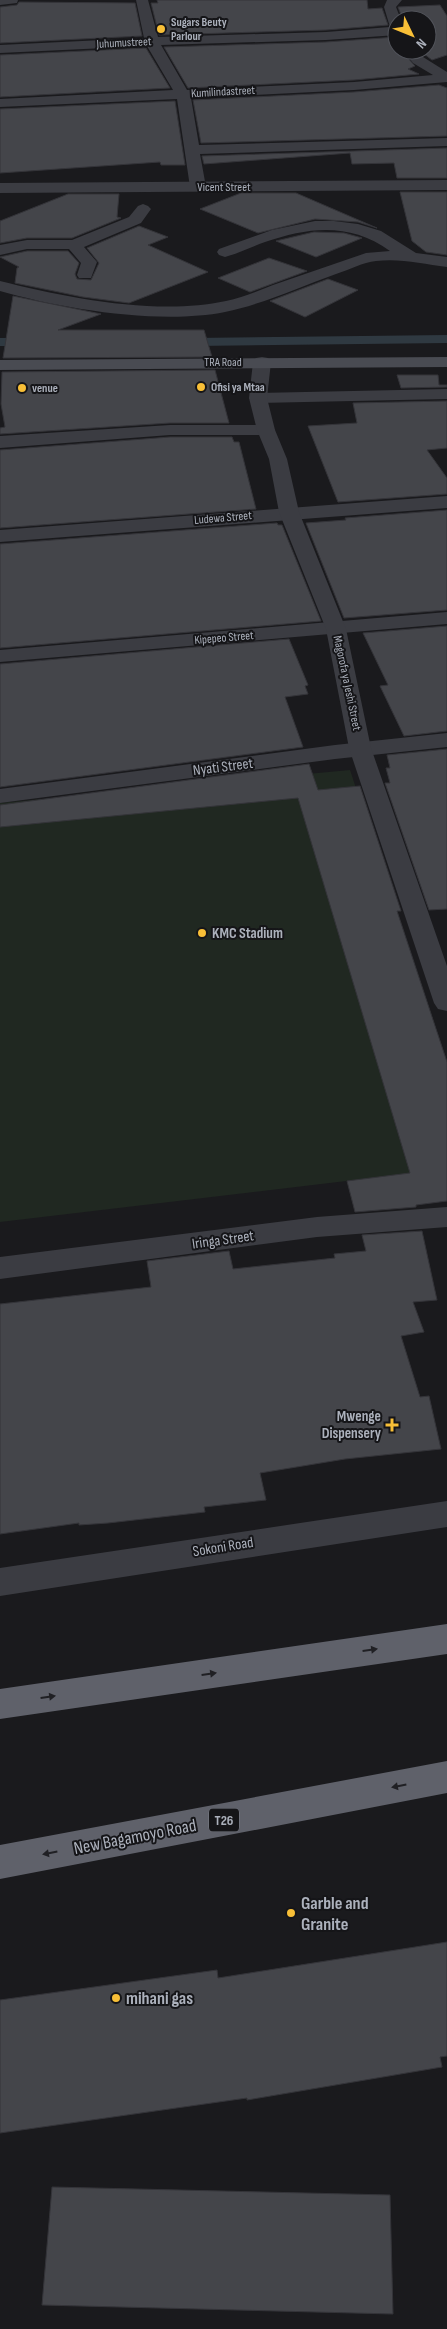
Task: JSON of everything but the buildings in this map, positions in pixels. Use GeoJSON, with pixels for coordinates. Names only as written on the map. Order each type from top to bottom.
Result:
{"type":"FeatureCollection","features":[{"type":"Feature","properties":{"kind":"highway"},"geometry":{"type":"LineString","coordinates":[[0,1704],[447,1639]]}},
{"type":"Feature","properties":{"kind":"highway","name":"New Bagamoyo Road"},"geometry":{"type":"LineString","coordinates":[[0,1862],[447,1777]]}},
{"type":"Feature","properties":{"kind":"main road","name":"TRA Road"},"geometry":{"type":"LineString","coordinates":[[0,365],[447,362]]}},
{"type":"Feature","properties":{"kind":"street"},"geometry":{"type":"LineString","coordinates":[[0,0],[12,0]]}},
{"type":"Feature","properties":{"kind":"street"},"geometry":{"type":"LineString","coordinates":[[142,0],[152,42],[183,94],[198,187]]}},
{"type":"Feature","properties":{"kind":"street","name":"Juhumustreet"},"geometry":{"type":"LineString","coordinates":[[0,49],[326,36],[387,30]]}},
{"type":"Feature","properties":{"kind":"street"},"geometry":{"type":"LineString","coordinates":[[418,60],[447,78]]}},
{"type":"Feature","properties":{"kind":"street","name":"Kumilindastreet"},"geometry":{"type":"LineString","coordinates":[[0,103],[354,86],[447,78]]}},
{"type":"Feature","properties":{"kind":"street"},"geometry":{"type":"LineString","coordinates":[[192,150],[447,142]]}},
{"type":"Feature","properties":{"kind":"street","name":"Vicent Street"},"geometry":{"type":"LineString","coordinates":[[0,188],[447,184]]}},
{"type":"Feature","properties":{"kind":"street"},"geometry":{"type":"LineString","coordinates":[[0,250],[15,245],[46,243],[74,245],[136,220],[143,209]]}},
{"type":"Feature","properties":{"kind":"street"},"geometry":{"type":"LineString","coordinates":[[225,252],[261,238],[332,226],[355,227],[372,233],[408,256]]}},
{"type":"Feature","properties":{"kind":"street"},"geometry":{"type":"LineString","coordinates":[[74,245],[88,262],[86,275]]}},
{"type":"Feature","properties":{"kind":"street"},"geometry":{"type":"LineString","coordinates":[[0,286],[34,297],[81,304],[130,309],[220,309],[372,256],[408,256],[447,262]]}},
{"type":"Feature","properties":{"kind":"street","name":"Magorofa ya Jeshi Street"},"geometry":{"type":"LineString","coordinates":[[262,362],[258,398],[266,430],[278,459],[289,512],[336,629],[360,748],[447,1003]]}},
{"type":"Feature","properties":{"kind":"street"},"geometry":{"type":"LineString","coordinates":[[258,398],[447,394]]}},
{"type":"Feature","properties":{"kind":"street"},"geometry":{"type":"LineString","coordinates":[[0,442],[170,430],[266,430]]}},
{"type":"Feature","properties":{"kind":"street","name":"Ludewa Street"},"geometry":{"type":"LineString","coordinates":[[0,536],[289,512],[447,502]]}},
{"type":"Feature","properties":{"kind":"street","name":"Kipepeo Street"},"geometry":{"type":"LineString","coordinates":[[0,656],[336,629],[447,618]]}},
{"type":"Feature","properties":{"kind":"street","name":"Nyati Street"},"geometry":{"type":"LineString","coordinates":[[0,796],[360,748],[447,740]]}},
{"type":"Feature","properties":{"kind":"street","name":"Iringa Street"},"geometry":{"type":"LineString","coordinates":[[0,1268],[317,1227],[447,1217]]}},
{"type":"Feature","properties":{"kind":"street","name":"Sokoni Road"},"geometry":{"type":"LineString","coordinates":[[0,1582],[447,1514]]}},
{"type":"Feature","properties":{"kind":"shaded area","name":"KMC Stadium"},"geometry":{"type":"Polygon","coordinates":[[[350,770],[447,1062],[447,1169],[0,1222],[0,803],[350,770]]]}},
{"type":"Feature","properties":{"kind":"waterway"},"geometry":{"type":"LineString","coordinates":[[194,342],[447,339]]}},
{"type":"Feature","properties":{"kind":"waterway"},"geometry":{"type":"LineString","coordinates":[[0,342],[20,342]]}},
{"type":"Feature","properties":{"kind":"place","name":"Sugars Beuty Parlour"},"geometry":{"type":"Point","coordinates":[161,29]}},
{"type":"Feature","properties":{"kind":"place","name":"Ofisi ya Mtaa"},"geometry":{"type":"Point","coordinates":[201,387]}},
{"type":"Feature","properties":{"kind":"place","name":"venue"},"geometry":{"type":"Point","coordinates":[22,388]}},
{"type":"Feature","properties":{"kind":"place","name":"KMC Stadium"},"geometry":{"type":"Point","coordinates":[202,933]}},
{"type":"Feature","properties":{"kind":"place","name":"Mwenge Dispensery"},"geometry":{"type":"Point","coordinates":[392,1425]}},
{"type":"Feature","properties":{"kind":"place","name":"Garble and Granite"},"geometry":{"type":"Point","coordinates":[291,1913]}},
{"type":"Feature","properties":{"kind":"place","name":"mihani gas"},"geometry":{"type":"Point","coordinates":[116,1998]}}]}
